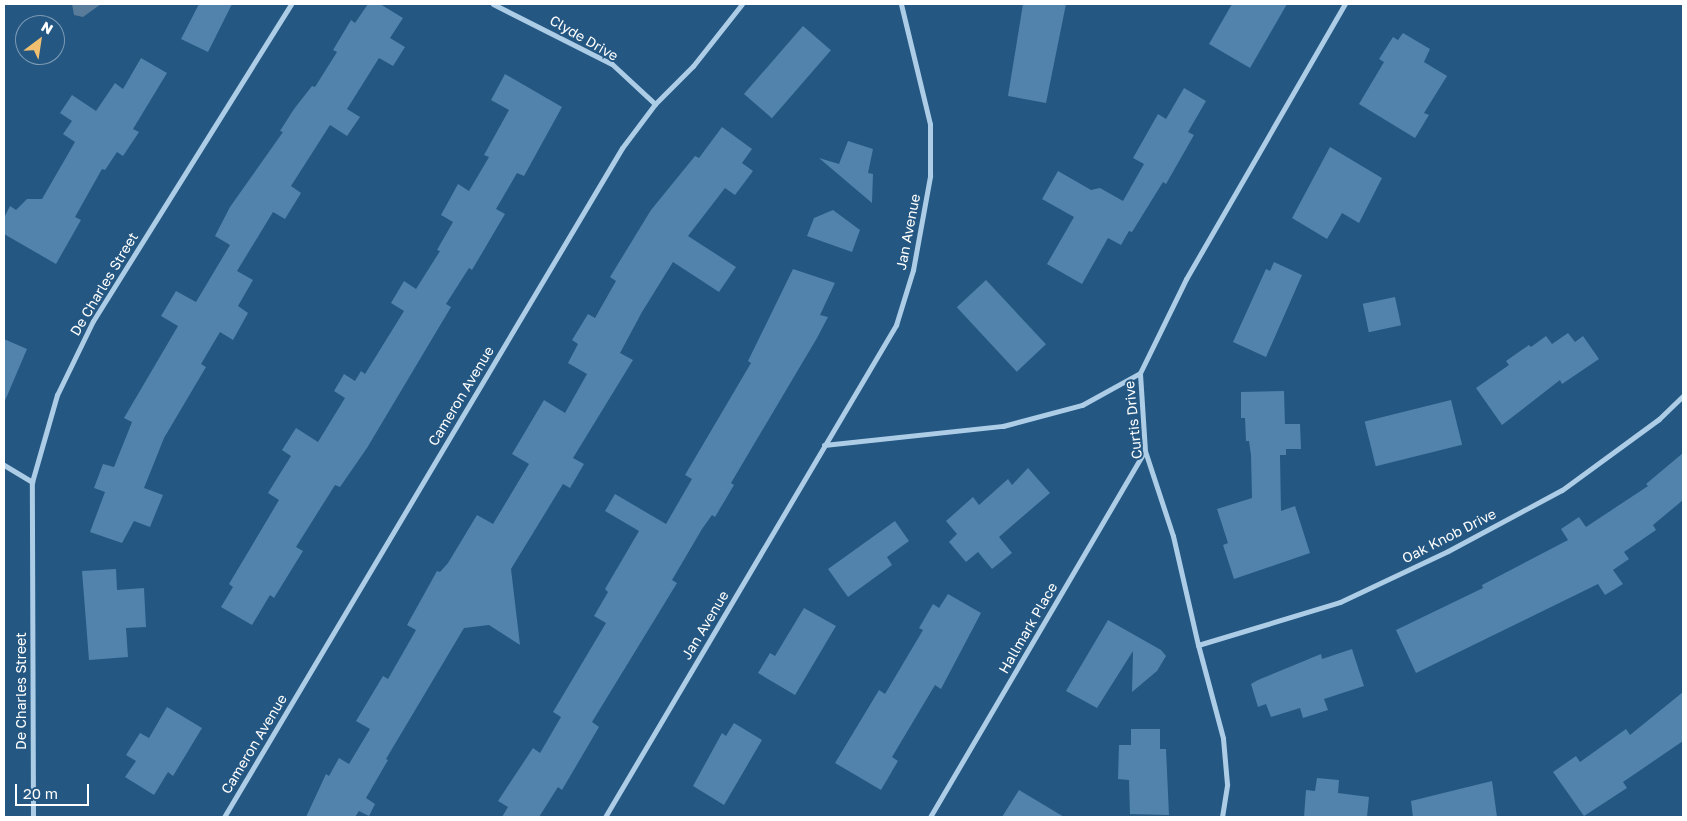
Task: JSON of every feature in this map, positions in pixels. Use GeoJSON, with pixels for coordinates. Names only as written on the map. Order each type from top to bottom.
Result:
{"type":"FeatureCollection","features":[{"type":"Feature","properties":{"kind":"street","name":"De Charles Street"},"geometry":{"type":"LineString","coordinates":[[33,817],[32,482],[57,395],[93,321],[291,4]]}},
{"type":"Feature","properties":{"kind":"street","name":"Clyde Drive"},"geometry":{"type":"LineString","coordinates":[[493,4],[612,64],[655,104]]}},
{"type":"Feature","properties":{"kind":"street","name":"Cameron Avenue"},"geometry":{"type":"LineString","coordinates":[[224,817],[622,148],[655,104],[693,66],[742,4]]}},
{"type":"Feature","properties":{"kind":"street","name":"Jan Avenue"},"geometry":{"type":"LineString","coordinates":[[605,817],[896,325],[913,270],[930,176],[930,124],[901,4]]}},
{"type":"Feature","properties":{"kind":"street","name":"Curtis Drive"},"geometry":{"type":"LineString","coordinates":[[1222,817],[1227,784],[1223,738],[1198,646],[1173,536],[1145,451],[1140,373],[1186,280],[1345,4]]}},
{"type":"Feature","properties":{"kind":"street"},"geometry":{"type":"LineString","coordinates":[[824,445],[1003,426],[1082,406],[1140,373]]}},
{"type":"Feature","properties":{"kind":"street","name":"Oak Knob Drive"},"geometry":{"type":"LineString","coordinates":[[1198,646],[1340,602],[1448,551],[1562,490],[1659,419],[1683,396]]}},
{"type":"Feature","properties":{"kind":"street","name":"Hallmark Place"},"geometry":{"type":"LineString","coordinates":[[930,817],[1145,451]]}},
{"type":"Feature","properties":{"kind":"street"},"geometry":{"type":"LineString","coordinates":[[4,465],[32,482]]}},
{"type":"Feature","properties":{"kind":"water"},"geometry":{"type":"Polygon","coordinates":[[[72,4],[101,4],[83,17],[74,15],[72,4]]]}},
{"type":"Feature","properties":{"kind":"building"},"geometry":{"type":"Polygon","coordinates":[[[199,4],[232,4],[208,52],[181,39],[199,4]]]}},
{"type":"Feature","properties":{"kind":"building"},"geometry":{"type":"Polygon","coordinates":[[[368,4],[380,4],[403,18],[390,38],[405,47],[393,66],[379,58],[347,109],[360,117],[347,136],[330,125],[291,186],[301,193],[285,219],[273,212],[237,271],[253,280],[238,306],[248,313],[233,340],[220,332],[201,364],[206,367],[164,438],[144,488],[163,495],[150,527],[134,521],[122,543],[90,532],[105,492],[94,488],[103,464],[114,467],[132,422],[124,418],[178,326],[161,316],[176,291],[196,302],[230,245],[215,236],[230,207],[283,132],[280,131],[294,109],[312,86],[315,87],[337,52],[333,50],[351,20],[355,23],[368,4]]]}},
{"type":"Feature","properties":{"kind":"building"},"geometry":{"type":"Polygon","coordinates":[[[1023,4],[1066,4],[1046,103],[1008,96],[1023,4]]]}},
{"type":"Feature","properties":{"kind":"building"},"geometry":{"type":"Polygon","coordinates":[[[1232,4],[1287,4],[1250,68],[1209,44],[1232,4]]]}},
{"type":"Feature","properties":{"kind":"building"},"geometry":{"type":"Polygon","coordinates":[[[803,26],[831,50],[772,118],[744,94],[803,26]]]}},
{"type":"Feature","properties":{"kind":"building"},"geometry":{"type":"Polygon","coordinates":[[[1403,33],[1430,49],[1424,62],[1447,76],[1424,113],[1429,115],[1415,138],[1359,104],[1384,62],[1379,59],[1393,37],[1398,40],[1403,33]]]}},
{"type":"Feature","properties":{"kind":"building"},"geometry":{"type":"Polygon","coordinates":[[[141,58],[167,73],[133,129],[139,132],[123,156],[117,152],[105,170],[102,169],[75,217],[81,220],[56,264],[4,234],[4,218],[10,206],[16,210],[27,199],[42,199],[75,142],[63,134],[72,121],[60,113],[72,95],[96,111],[115,83],[123,89],[141,58]]]}},
{"type":"Feature","properties":{"kind":"building"},"geometry":{"type":"Polygon","coordinates":[[[505,74],[562,107],[524,176],[517,173],[496,209],[505,214],[472,270],[469,268],[446,304],[451,307],[367,448],[340,487],[335,485],[296,547],[303,551],[274,598],[270,595],[252,625],[221,607],[233,587],[229,584],[279,500],[268,493],[291,456],[282,450],[296,428],[318,442],[345,398],[334,391],[344,374],[355,381],[361,371],[365,374],[404,311],[391,303],[404,281],[416,289],[440,251],[437,250],[453,222],[441,215],[458,184],[469,191],[489,157],[484,155],[509,110],[491,100],[505,74]]]}},
{"type":"Feature","properties":{"kind":"building"},"geometry":{"type":"Polygon","coordinates":[[[1184,88],[1206,101],[1188,132],[1194,135],[1166,184],[1163,182],[1132,232],[1129,231],[1121,245],[1108,238],[1082,284],[1047,264],[1074,217],[1042,199],[1058,171],[1091,190],[1100,188],[1123,201],[1144,164],[1133,158],[1158,114],[1166,119],[1184,88]]]}},
{"type":"Feature","properties":{"kind":"building"},"geometry":{"type":"Polygon","coordinates":[[[722,127],[752,149],[742,163],[753,171],[735,195],[725,188],[688,236],[736,267],[719,292],[673,262],[642,312],[620,353],[633,360],[573,458],[584,464],[570,488],[563,484],[511,569],[520,645],[489,625],[464,628],[386,759],[388,760],[366,798],[375,804],[369,816],[359,811],[355,817],[306,817],[326,774],[329,776],[339,758],[349,764],[370,729],[356,721],[383,676],[388,679],[416,630],[407,625],[437,571],[440,572],[448,563],[477,515],[493,524],[529,464],[512,454],[544,400],[565,413],[587,374],[568,363],[578,344],[572,340],[588,314],[595,318],[616,281],[610,277],[651,210],[695,156],[699,158],[722,127]]]}},
{"type":"Feature","properties":{"kind":"building"},"geometry":{"type":"Polygon","coordinates":[[[848,141],[873,149],[868,173],[873,174],[872,203],[819,158],[839,164],[848,141]]]}},
{"type":"Feature","properties":{"kind":"building"},"geometry":{"type":"Polygon","coordinates":[[[1330,147],[1382,178],[1359,223],[1342,213],[1327,239],[1292,218],[1330,147]]]}},
{"type":"Feature","properties":{"kind":"building"},"geometry":{"type":"Polygon","coordinates":[[[833,210],[860,230],[852,252],[807,236],[814,218],[833,210]]]}},
{"type":"Feature","properties":{"kind":"building"},"geometry":{"type":"Polygon","coordinates":[[[1274,262],[1302,275],[1266,357],[1233,342],[1266,269],[1270,271],[1274,262]]]}},
{"type":"Feature","properties":{"kind":"building"},"geometry":{"type":"Polygon","coordinates":[[[793,269],[835,283],[820,315],[828,317],[817,338],[731,483],[734,485],[715,517],[712,515],[702,529],[672,580],[677,583],[592,722],[599,727],[562,790],[558,787],[539,817],[502,817],[508,807],[498,801],[533,748],[540,753],[561,717],[553,712],[606,623],[594,616],[608,592],[605,589],[639,531],[605,511],[615,494],[666,524],[692,479],[685,475],[751,363],[748,361],[793,269]]]}},
{"type":"Feature","properties":{"kind":"building"},"geometry":{"type":"Polygon","coordinates":[[[986,280],[1046,344],[1017,372],[957,307],[986,280]]]}},
{"type":"Feature","properties":{"kind":"building"},"geometry":{"type":"Polygon","coordinates":[[[1395,297],[1401,325],[1369,332],[1363,304],[1395,297]]]}},
{"type":"Feature","properties":{"kind":"building"},"geometry":{"type":"Polygon","coordinates":[[[1568,333],[1575,342],[1583,336],[1599,359],[1562,384],[1560,380],[1502,425],[1476,388],[1509,365],[1506,361],[1529,345],[1531,347],[1546,336],[1552,344],[1568,333]]]}},
{"type":"Feature","properties":{"kind":"building"},"geometry":{"type":"Polygon","coordinates":[[[4,339],[27,349],[4,403],[4,339]]]}},
{"type":"Feature","properties":{"kind":"building"},"geometry":{"type":"Polygon","coordinates":[[[1284,391],[1285,424],[1300,424],[1301,449],[1286,449],[1286,455],[1280,455],[1281,511],[1295,506],[1310,553],[1234,579],[1223,545],[1228,543],[1217,509],[1252,498],[1251,455],[1249,441],[1246,441],[1245,418],[1241,418],[1241,392],[1284,391]]]}},
{"type":"Feature","properties":{"kind":"building"},"geometry":{"type":"Polygon","coordinates":[[[1451,400],[1462,445],[1376,466],[1365,422],[1451,400]]]}},
{"type":"Feature","properties":{"kind":"building"},"geometry":{"type":"Polygon","coordinates":[[[1683,453],[1683,500],[1653,525],[1656,530],[1624,552],[1629,559],[1613,570],[1623,584],[1605,595],[1598,584],[1416,673],[1396,630],[1483,588],[1482,585],[1568,540],[1561,529],[1579,517],[1586,527],[1648,486],[1646,484],[1683,453]]]}},
{"type":"Feature","properties":{"kind":"building"},"geometry":{"type":"Polygon","coordinates":[[[1028,468],[1050,493],[999,537],[1012,553],[992,569],[978,552],[966,562],[949,542],[957,534],[946,521],[973,497],[979,505],[1008,479],[1012,485],[1028,468]]]}},
{"type":"Feature","properties":{"kind":"building"},"geometry":{"type":"Polygon","coordinates":[[[895,521],[909,541],[887,557],[892,565],[848,597],[828,569],[895,521]]]}},
{"type":"Feature","properties":{"kind":"building"},"geometry":{"type":"Polygon","coordinates":[[[116,569],[117,590],[144,588],[146,627],[126,628],[128,657],[89,660],[82,571],[116,569]]]}},
{"type":"Feature","properties":{"kind":"building"},"geometry":{"type":"Polygon","coordinates":[[[948,594],[981,613],[941,689],[935,685],[892,757],[898,761],[881,790],[835,763],[879,690],[885,694],[923,630],[919,628],[933,604],[939,608],[948,594]]]}},
{"type":"Feature","properties":{"kind":"building"},"geometry":{"type":"Polygon","coordinates":[[[804,608],[836,626],[795,695],[758,673],[770,653],[775,656],[804,608]]]}},
{"type":"Feature","properties":{"kind":"building"},"geometry":{"type":"Polygon","coordinates":[[[1108,620],[1161,650],[1166,656],[1157,671],[1132,692],[1133,651],[1097,708],[1066,691],[1108,620]]]}},
{"type":"Feature","properties":{"kind":"building"},"geometry":{"type":"Polygon","coordinates":[[[1352,649],[1364,686],[1324,699],[1328,710],[1303,718],[1300,708],[1271,717],[1266,704],[1258,707],[1251,684],[1321,654],[1322,659],[1352,649]]]}},
{"type":"Feature","properties":{"kind":"building"},"geometry":{"type":"Polygon","coordinates":[[[1683,692],[1683,741],[1623,782],[1627,788],[1584,816],[1553,772],[1576,756],[1580,762],[1626,729],[1630,735],[1683,692]]]}},
{"type":"Feature","properties":{"kind":"building"},"geometry":{"type":"Polygon","coordinates":[[[167,707],[202,728],[173,776],[168,772],[154,795],[125,777],[136,761],[126,755],[140,733],[149,738],[167,707]]]}},
{"type":"Feature","properties":{"kind":"building"},"geometry":{"type":"Polygon","coordinates":[[[734,723],[762,740],[724,805],[693,786],[722,733],[726,736],[734,723]]]}},
{"type":"Feature","properties":{"kind":"building"},"geometry":{"type":"Polygon","coordinates":[[[1131,729],[1160,729],[1160,749],[1166,749],[1169,815],[1130,814],[1129,780],[1118,779],[1119,745],[1131,745],[1131,729]]]}},
{"type":"Feature","properties":{"kind":"building"},"geometry":{"type":"Polygon","coordinates":[[[1317,778],[1339,780],[1338,793],[1369,797],[1367,817],[1304,817],[1306,790],[1315,791],[1317,778]]]}},
{"type":"Feature","properties":{"kind":"building"},"geometry":{"type":"Polygon","coordinates":[[[1492,781],[1497,817],[1413,817],[1411,801],[1492,781]]]}},
{"type":"Feature","properties":{"kind":"building"},"geometry":{"type":"Polygon","coordinates":[[[1019,790],[1064,817],[1002,817],[1019,790]]]}}]}
